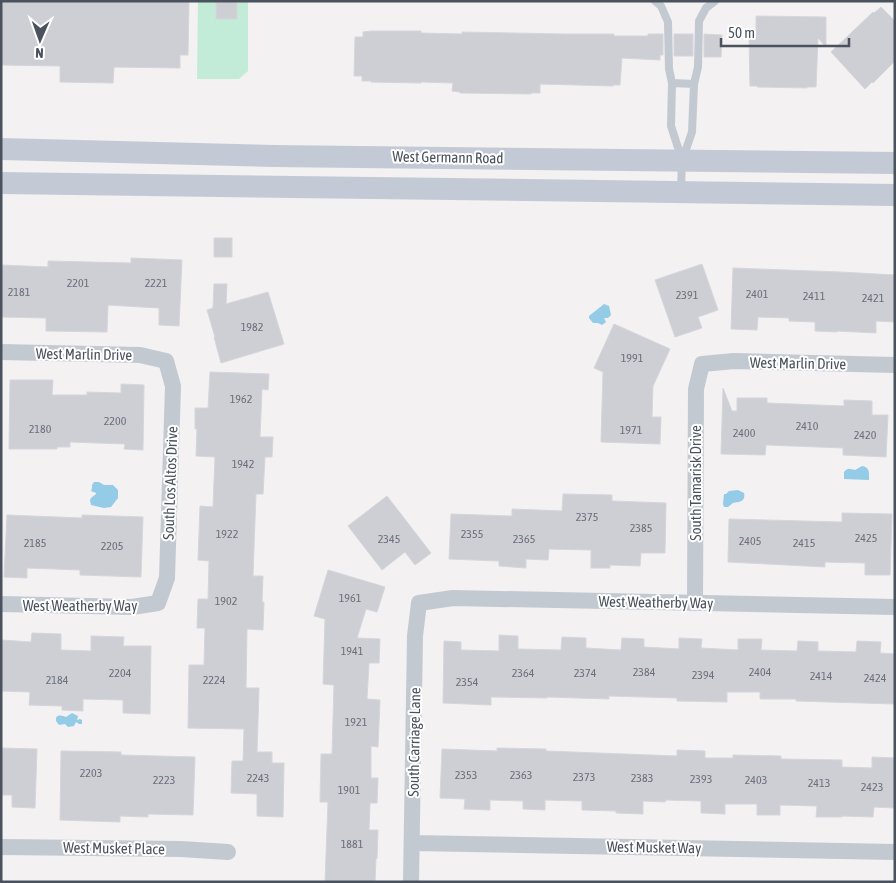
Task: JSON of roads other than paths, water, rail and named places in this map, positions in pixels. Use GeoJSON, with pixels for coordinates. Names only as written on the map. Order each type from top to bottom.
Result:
{"type":"FeatureCollection","features":[{"type":"Feature","properties":{"kind":"main road","name":"West Germann Road"},"geometry":{"type":"LineString","coordinates":[[1,149],[274,156],[895,163]]}},
{"type":"Feature","properties":{"kind":"main road"},"geometry":{"type":"LineString","coordinates":[[1,183],[895,195]]}},
{"type":"Feature","properties":{"kind":"street","name":"West Marlin Drive"},"geometry":{"type":"LineString","coordinates":[[1,352],[140,355],[166,361]]}},
{"type":"Feature","properties":{"kind":"street","name":"South Los Altos Drive"},"geometry":{"type":"LineString","coordinates":[[158,603],[167,578],[168,559],[173,386],[166,361]]}},
{"type":"Feature","properties":{"kind":"street","name":"West Marlin Drive"},"geometry":{"type":"LineString","coordinates":[[702,364],[734,361],[895,365]]}},
{"type":"Feature","properties":{"kind":"street","name":"South Tamarisk Drive"},"geometry":{"type":"LineString","coordinates":[[695,603],[696,389],[702,364]]}},
{"type":"Feature","properties":{"kind":"street","name":"West Weatherby Way"},"geometry":{"type":"LineString","coordinates":[[419,603],[453,598],[895,607]]}},
{"type":"Feature","properties":{"kind":"street","name":"West Weatherby Way"},"geometry":{"type":"LineString","coordinates":[[1,604],[132,607],[158,603]]}},
{"type":"Feature","properties":{"kind":"street","name":"South Carriage Lane"},"geometry":{"type":"LineString","coordinates":[[411,882],[415,636],[419,603]]}},
{"type":"Feature","properties":{"kind":"street","name":"West Musket Way"},"geometry":{"type":"LineString","coordinates":[[413,843],[895,852]]}},
{"type":"Feature","properties":{"kind":"street","name":"West Musket Place"},"geometry":{"type":"LineString","coordinates":[[1,846],[181,849],[228,852]]}},
{"type":"Feature","properties":{"kind":"lane"},"geometry":{"type":"LineString","coordinates":[[656,1],[662,6],[668,22],[668,69],[672,82],[671,126],[682,160]]}},
{"type":"Feature","properties":{"kind":"lane"},"geometry":{"type":"LineString","coordinates":[[681,192],[682,160],[692,132],[694,84],[698,67],[699,21],[706,8],[715,1]]}},
{"type":"Feature","properties":{"kind":"lane"},"geometry":{"type":"LineString","coordinates":[[672,82],[694,84]]}},
{"type":"Feature","properties":{"kind":"water"},"geometry":{"type":"Polygon","coordinates":[[[604,304],[609,306],[611,315],[608,318],[604,318],[606,322],[602,325],[593,323],[589,316],[604,304]]]}},
{"type":"Feature","properties":{"kind":"water"},"geometry":{"type":"Polygon","coordinates":[[[862,466],[868,469],[869,480],[844,479],[844,472],[847,469],[855,470],[862,466]]]}},
{"type":"Feature","properties":{"kind":"water"},"geometry":{"type":"Polygon","coordinates":[[[94,482],[113,485],[118,490],[118,498],[111,507],[104,508],[91,505],[90,500],[96,494],[91,491],[94,482]]]}},
{"type":"Feature","properties":{"kind":"water"},"geometry":{"type":"Polygon","coordinates":[[[738,490],[744,493],[743,500],[724,507],[724,494],[729,491],[738,490]]]}},
{"type":"Feature","properties":{"kind":"water"},"geometry":{"type":"Polygon","coordinates":[[[72,713],[78,716],[77,720],[82,720],[82,724],[76,722],[74,726],[68,727],[65,724],[59,725],[56,721],[58,716],[66,717],[72,713]]]}}]}
